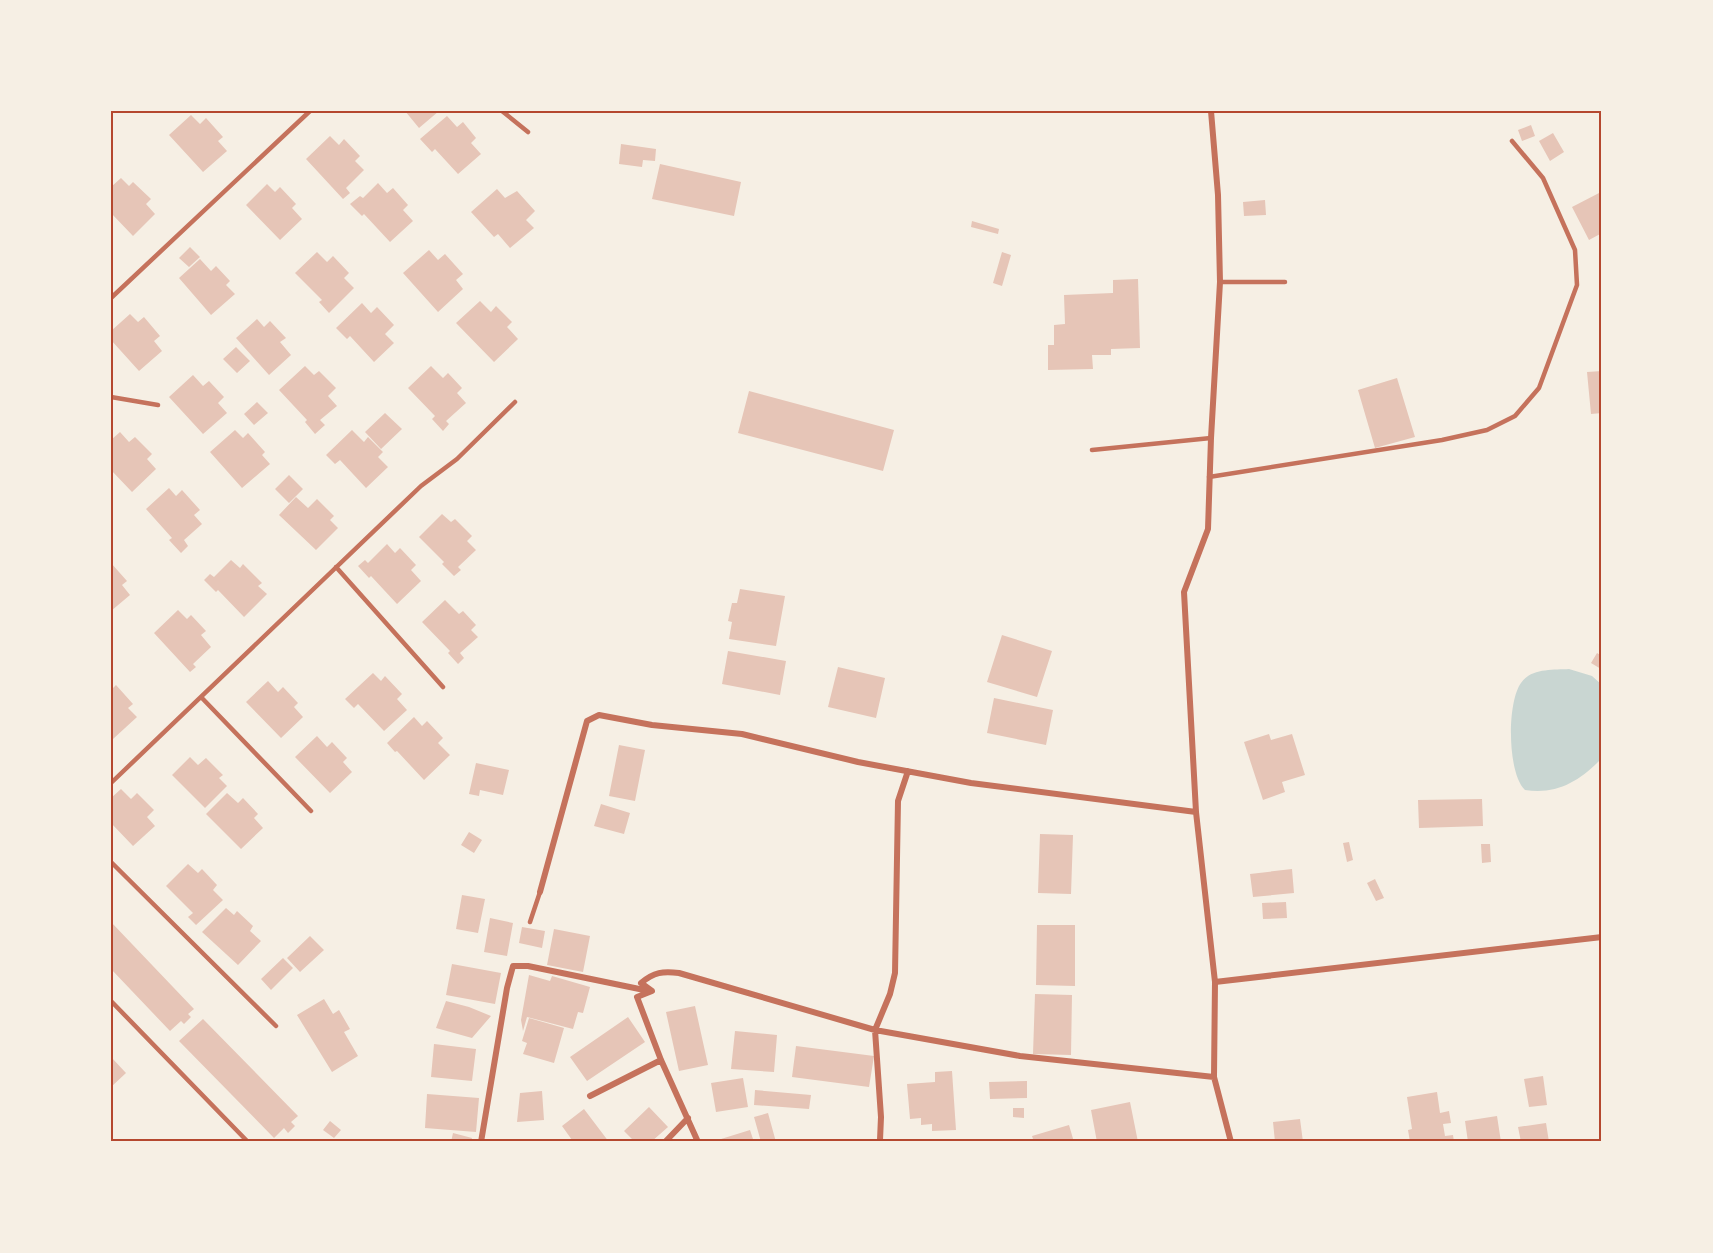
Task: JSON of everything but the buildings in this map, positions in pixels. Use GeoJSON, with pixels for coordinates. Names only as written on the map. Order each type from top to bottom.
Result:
{"type":"FeatureCollection","features":[{"type":"Feature","properties":{"kind":"street"},"geometry":{"type":"LineString","coordinates":[[1211,111],[1218,195],[1220,282],[1210,438],[1208,529],[1184,592],[1197,812],[1215,982],[1214,1077],[1232,1142]]}},
{"type":"Feature","properties":{"kind":"street"},"geometry":{"type":"LineString","coordinates":[[540,892],[587,721],[599,715],[652,724],[742,734],[858,762],[971,783],[1197,812]]}},
{"type":"Feature","properties":{"kind":"street"},"geometry":{"type":"LineString","coordinates":[[880,1140],[881,1117],[875,1030],[890,993],[895,973],[898,801],[908,771]]}},
{"type":"Feature","properties":{"kind":"street"},"geometry":{"type":"LineString","coordinates":[[1215,982],[1602,937]]}},
{"type":"Feature","properties":{"kind":"street"},"geometry":{"type":"LineString","coordinates":[[481,1142],[507,988],[513,966],[528,966],[652,991]]}},
{"type":"Feature","properties":{"kind":"street"},"geometry":{"type":"LineString","coordinates":[[652,991],[641,983],[652,974],[664,971],[679,973],[875,1030],[1020,1056],[1214,1077]]}},
{"type":"Feature","properties":{"kind":"street"},"geometry":{"type":"LineString","coordinates":[[652,991],[637,997],[661,1060],[698,1142]]}},
{"type":"Feature","properties":{"kind":"street"},"geometry":{"type":"LineString","coordinates":[[590,1096],[661,1060]]}},
{"type":"Feature","properties":{"kind":"street"},"geometry":{"type":"LineString","coordinates":[[665,1142],[688,1118]]}},
{"type":"Feature","properties":{"kind":"lane"},"geometry":{"type":"LineString","coordinates":[[111,298],[310,111]]}},
{"type":"Feature","properties":{"kind":"lane"},"geometry":{"type":"LineString","coordinates":[[502,111],[528,132]]}},
{"type":"Feature","properties":{"kind":"lane"},"geometry":{"type":"LineString","coordinates":[[1209,477],[1442,440],[1486,430],[1515,416],[1539,388],[1577,285],[1575,250],[1544,178],[1512,141]]}},
{"type":"Feature","properties":{"kind":"lane"},"geometry":{"type":"LineString","coordinates":[[1220,282],[1285,282]]}},
{"type":"Feature","properties":{"kind":"lane"},"geometry":{"type":"LineString","coordinates":[[111,397],[158,405]]}},
{"type":"Feature","properties":{"kind":"lane"},"geometry":{"type":"LineString","coordinates":[[111,783],[421,486],[457,459],[515,402]]}},
{"type":"Feature","properties":{"kind":"lane"},"geometry":{"type":"LineString","coordinates":[[1092,450],[1210,438]]}},
{"type":"Feature","properties":{"kind":"lane"},"geometry":{"type":"LineString","coordinates":[[336,567],[444,687]]}},
{"type":"Feature","properties":{"kind":"lane"},"geometry":{"type":"LineString","coordinates":[[201,697],[311,811]]}},
{"type":"Feature","properties":{"kind":"lane"},"geometry":{"type":"LineString","coordinates":[[111,862],[276,1026]]}},
{"type":"Feature","properties":{"kind":"lane"},"geometry":{"type":"LineString","coordinates":[[530,922],[540,892]]}},
{"type":"Feature","properties":{"kind":"lane"},"geometry":{"type":"LineString","coordinates":[[111,1001],[248,1142]]}},
{"type":"Feature","properties":{"kind":"shaded area"},"geometry":{"type":"Polygon","coordinates":[[[1569,669],[1592,676],[1602,685],[1602,758],[1576,780],[1558,788],[1525,790],[1519,781],[1512,754],[1511,721],[1516,692],[1525,678],[1536,672],[1569,669]]]}}]}
